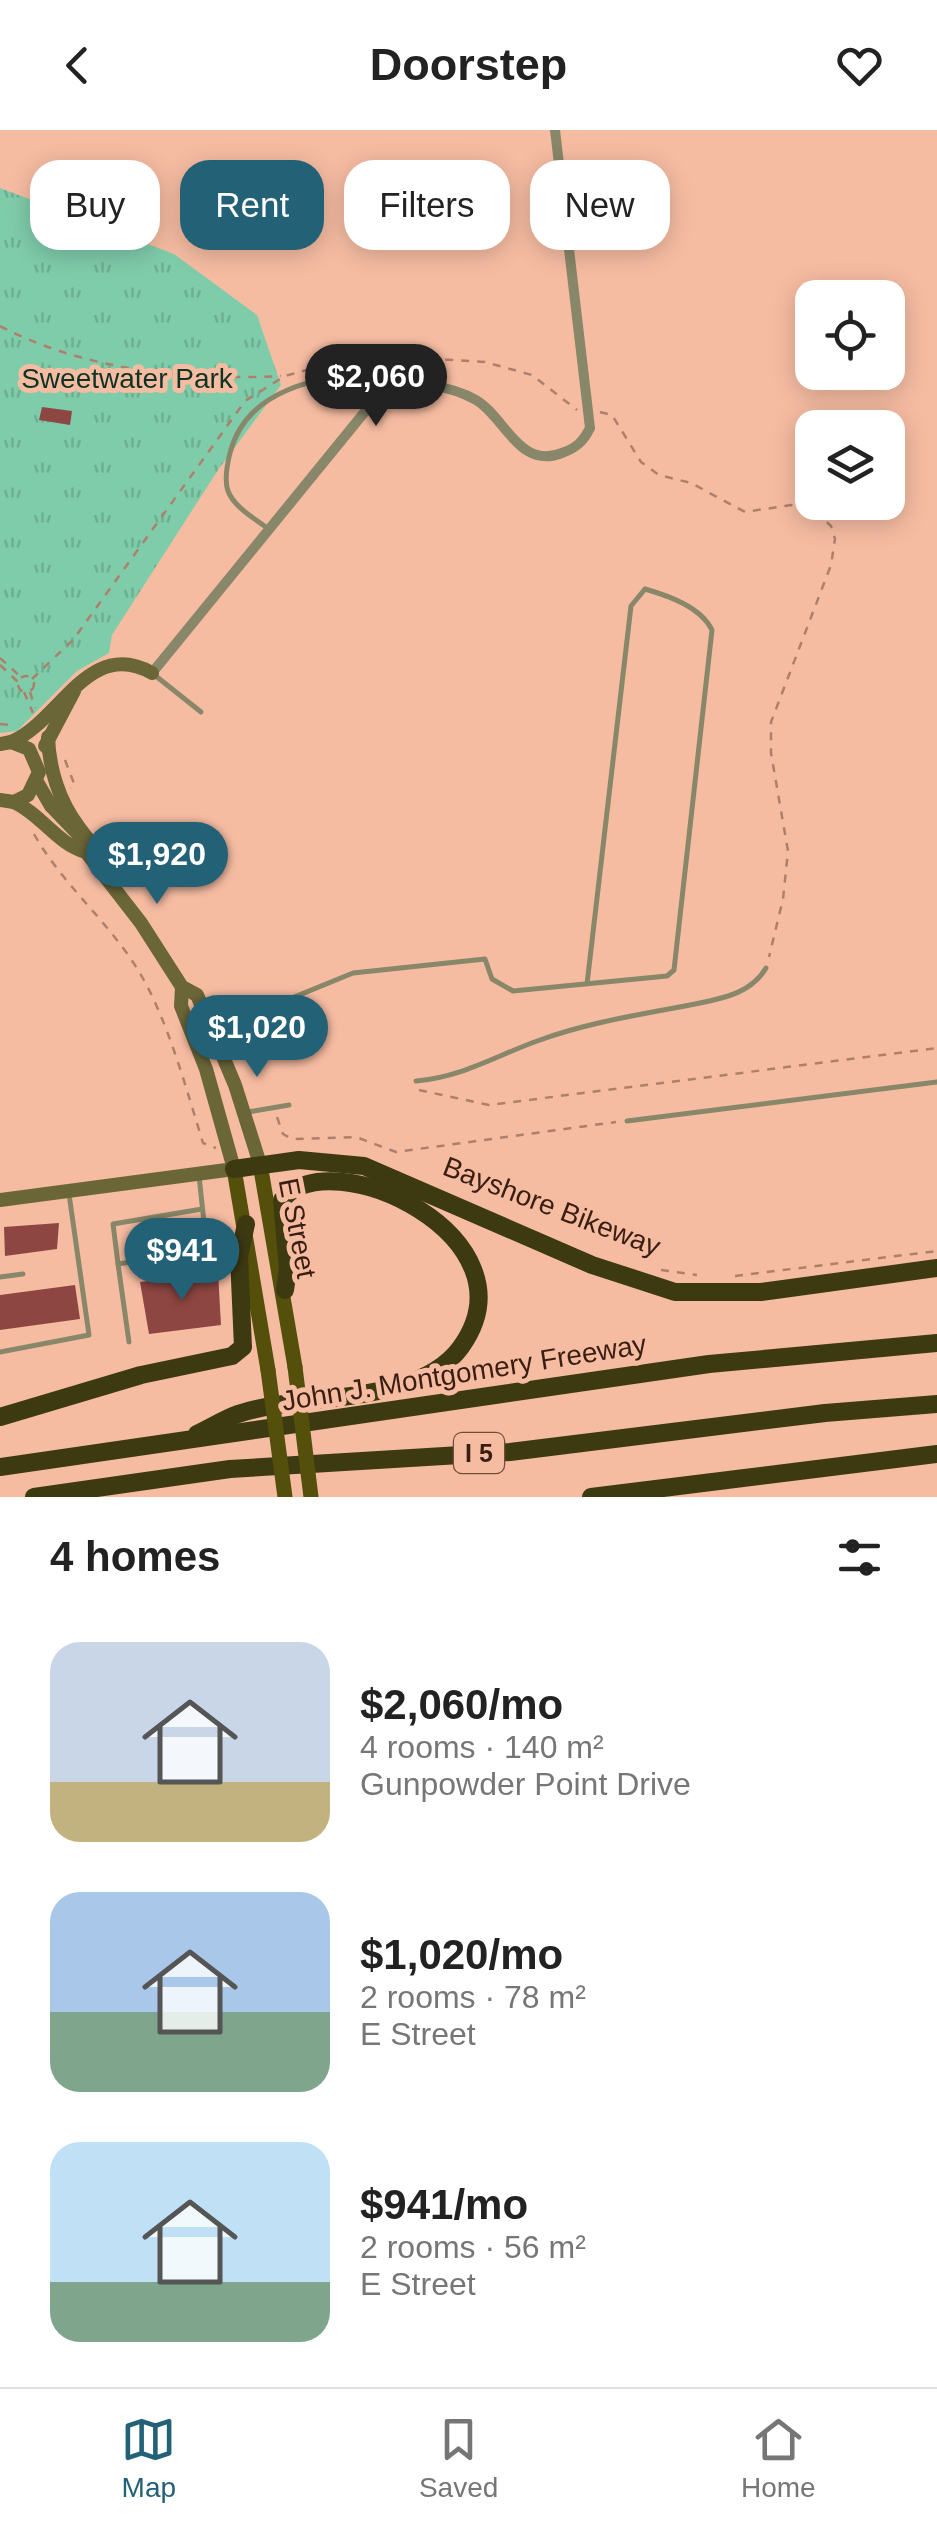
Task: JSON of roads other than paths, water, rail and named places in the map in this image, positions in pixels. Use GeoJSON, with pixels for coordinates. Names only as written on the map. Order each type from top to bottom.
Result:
{"type":"FeatureCollection","features":[{"type":"Feature","properties":{"kind":"highway"},"geometry":{"type":"LineString","coordinates":[[234,1170],[260,1164],[332,1160],[364,1166],[592,1265],[675,1292],[761,1292],[937,1268]]}},
{"type":"Feature","properties":{"kind":"highway"},"geometry":{"type":"LineString","coordinates":[[180,1443],[240,1414],[396,1386],[436,1371],[461,1347],[473,1324],[478,1294],[473,1264],[446,1227],[357,1184],[333,1180],[309,1180],[282,1200],[288,1269],[284,1290]]}},
{"type":"Feature","properties":{"kind":"highway"},"geometry":{"type":"LineString","coordinates":[[0,1417],[141,1376],[232,1356],[243,1347],[238,1257],[246,1224]]}},
{"type":"Feature","properties":{"kind":"highway","name":"John J. Montgomery Freeway"},"geometry":{"type":"LineString","coordinates":[[0,1466],[709,1364],[937,1344]]}},
{"type":"Feature","properties":{"kind":"highway","name":"I 5"},"geometry":{"type":"LineString","coordinates":[[34,1497],[230,1469],[510,1452],[825,1412],[932,1406]]}},
{"type":"Feature","properties":{"kind":"highway"},"geometry":{"type":"LineString","coordinates":[[592,1497],[931,1456]]}},
{"type":"Feature","properties":{"kind":"main road"},"geometry":{"type":"LineString","coordinates":[[5,743],[26,736],[94,671],[117,663],[152,673]]}},
{"type":"Feature","properties":{"kind":"main road"},"geometry":{"type":"LineString","coordinates":[[7,801],[28,795],[37,782],[48,738],[74,690]]}},
{"type":"Feature","properties":{"kind":"main road"},"geometry":{"type":"LineString","coordinates":[[48,738],[52,772],[62,796],[77,825],[109,864],[113,886]]}},
{"type":"Feature","properties":{"kind":"main road"},"geometry":{"type":"LineString","coordinates":[[5,743],[28,749],[38,766]]}},
{"type":"Feature","properties":{"kind":"main road","name":"E Street"},"geometry":{"type":"LineString","coordinates":[[37,782],[51,806],[78,834],[86,852],[182,987],[197,995],[245,1113],[260,1164],[284,1290],[311,1497]]}},
{"type":"Feature","properties":{"kind":"main road","name":"E Street"},"geometry":{"type":"LineString","coordinates":[[7,801],[40,816],[70,847],[86,852]]}},
{"type":"Feature","properties":{"kind":"main road","name":"E Street"},"geometry":{"type":"LineString","coordinates":[[182,987],[181,1006],[206,1069],[246,1224],[285,1497]]}},
{"type":"Feature","properties":{"kind":"main road"},"geometry":{"type":"LineString","coordinates":[[0,1200],[234,1170]]}},
{"type":"Feature","properties":{"kind":"street"},"geometry":{"type":"LineString","coordinates":[[152,673],[385,387],[409,382],[477,400],[514,441],[539,456],[554,456],[584,441],[590,428],[555,130]]}},
{"type":"Feature","properties":{"kind":"lane"},"geometry":{"type":"LineString","coordinates":[[267,528],[234,501],[226,489],[233,443],[254,411],[270,398],[306,383],[361,376],[375,377],[385,387]]}},
{"type":"Feature","properties":{"kind":"lane"},"geometry":{"type":"LineString","coordinates":[[213,1030],[353,973],[485,959],[492,979],[512,992],[666,976],[676,960],[712,630],[706,617],[693,609],[645,590],[631,606],[588,984]]}},
{"type":"Feature","properties":{"kind":"lane"},"geometry":{"type":"LineString","coordinates":[[152,673],[200,712]]}},
{"type":"Feature","properties":{"kind":"lane"},"geometry":{"type":"LineString","coordinates":[[416,1080],[472,1071],[538,1040],[593,1022],[728,997],[759,980],[766,968]]}},
{"type":"Feature","properties":{"kind":"lane"},"geometry":{"type":"LineString","coordinates":[[627,1120],[937,1082]]}},
{"type":"Feature","properties":{"kind":"lane"},"geometry":{"type":"LineString","coordinates":[[245,1113],[289,1105]]}},
{"type":"Feature","properties":{"kind":"lane"},"geometry":{"type":"LineString","coordinates":[[118,1264],[207,1250],[198,1176]]}},
{"type":"Feature","properties":{"kind":"lane"},"geometry":{"type":"LineString","coordinates":[[0,1352],[88,1335],[68,1192]]}},
{"type":"Feature","properties":{"kind":"lane"},"geometry":{"type":"LineString","coordinates":[[129,1342],[113,1224],[202,1208]]}},
{"type":"Feature","properties":{"kind":"lane"},"geometry":{"type":"LineString","coordinates":[[0,1277],[23,1274]]}},
{"type":"Feature","properties":{"kind":"park label","name":"Sweetwater Park"},"geometry":{"type":"Point","coordinates":[127,378]}}]}
